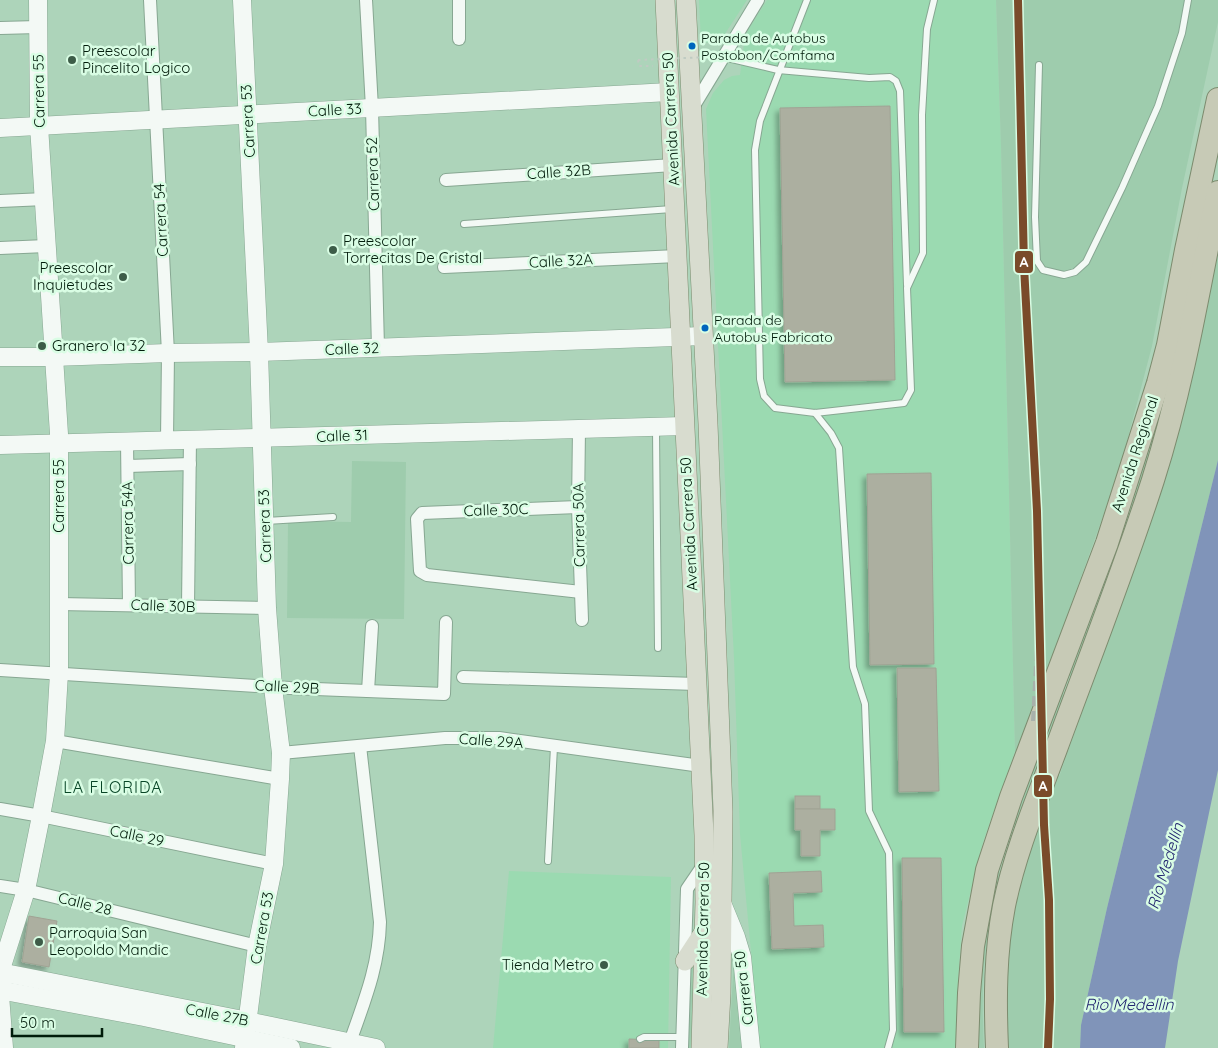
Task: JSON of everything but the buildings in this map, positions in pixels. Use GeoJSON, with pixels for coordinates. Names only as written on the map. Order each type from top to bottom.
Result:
{"type":"FeatureCollection","features":[{"type":"Feature","properties":{"kind":"highway","name":"Avenida Regional"},"geometry":{"type":"LineString","coordinates":[[967,1048],[973,946],[987,870],[1011,797],[1125,490],[1158,383],[1168,346],[1218,98]]}},
{"type":"Feature","properties":{"kind":"highway","name":"Avenida Regional"},"geometry":{"type":"LineString","coordinates":[[997,1048],[995,994],[1001,926],[1009,886],[1024,835],[1139,520],[1169,425],[1201,282],[1218,192]]}},
{"type":"Feature","properties":{"kind":"main road","name":"Avenida Carrera 50"},"geometry":{"type":"LineString","coordinates":[[665,0],[704,864],[713,902],[721,994],[718,1048]]}},
{"type":"Feature","properties":{"kind":"main road","name":"Avenida Carrera 50"},"geometry":{"type":"LineString","coordinates":[[686,0],[703,336],[723,811],[713,902],[704,931],[701,1048]]}},
{"type":"Feature","properties":{"kind":"main road"},"geometry":{"type":"LineString","coordinates":[[685,961],[704,931]]}},
{"type":"Feature","properties":{"kind":"street","name":"Carrera 55"},"geometry":{"type":"LineString","coordinates":[[0,980],[3,963],[26,890],[41,816],[55,741],[59,673],[59,442],[39,126],[38,0]]}},
{"type":"Feature","properties":{"kind":"street","name":"Carrera 54"},"geometry":{"type":"LineString","coordinates":[[150,0],[168,353],[167,440]]}},
{"type":"Feature","properties":{"kind":"street","name":"Carrera 53"},"geometry":{"type":"LineString","coordinates":[[242,0],[259,352],[268,608],[273,687],[281,753],[274,864],[257,946],[244,1043]]}},
{"type":"Feature","properties":{"kind":"street","name":"Carrera 52"},"geometry":{"type":"LineString","coordinates":[[366,0],[372,108],[378,348]]}},
{"type":"Feature","properties":{"kind":"street"},"geometry":{"type":"LineString","coordinates":[[459,0],[460,39]]}},
{"type":"Feature","properties":{"kind":"street"},"geometry":{"type":"LineString","coordinates":[[692,108],[758,0]]}},
{"type":"Feature","properties":{"kind":"street"},"geometry":{"type":"LineString","coordinates":[[0,28],[38,27]]}},
{"type":"Feature","properties":{"kind":"street","name":"Calle 33"},"geometry":{"type":"LineString","coordinates":[[0,128],[670,92]]}},
{"type":"Feature","properties":{"kind":"street","name":"Calle 32B"},"geometry":{"type":"LineString","coordinates":[[446,180],[673,165]]}},
{"type":"Feature","properties":{"kind":"street"},"geometry":{"type":"LineString","coordinates":[[0,201],[45,199]]}},
{"type":"Feature","properties":{"kind":"street"},"geometry":{"type":"LineString","coordinates":[[0,248],[46,246]]}},
{"type":"Feature","properties":{"kind":"street","name":"Calle 32A"},"geometry":{"type":"LineString","coordinates":[[444,267],[677,256]]}},
{"type":"Feature","properties":{"kind":"street","name":"Calle 32"},"geometry":{"type":"LineString","coordinates":[[0,357],[259,352],[703,336]]}},
{"type":"Feature","properties":{"kind":"street","name":"Calle 31"},"geometry":{"type":"LineString","coordinates":[[0,445],[684,426]]}},
{"type":"Feature","properties":{"kind":"street","name":"Carrera 50A"},"geometry":{"type":"LineString","coordinates":[[579,429],[578,507],[582,620]]}},
{"type":"Feature","properties":{"kind":"street"},"geometry":{"type":"LineString","coordinates":[[188,607],[190,439]]}},
{"type":"Feature","properties":{"kind":"street","name":"Carrera 54A"},"geometry":{"type":"LineString","coordinates":[[127,441],[129,605]]}},
{"type":"Feature","properties":{"kind":"street"},"geometry":{"type":"LineString","coordinates":[[128,466],[190,464]]}},
{"type":"Feature","properties":{"kind":"street","name":"Calle 30C"},"geometry":{"type":"LineString","coordinates":[[578,507],[422,513],[417,519],[420,571],[427,575],[581,592]]}},
{"type":"Feature","properties":{"kind":"street","name":"Calle 30B"},"geometry":{"type":"LineString","coordinates":[[59,604],[268,608]]}},
{"type":"Feature","properties":{"kind":"street","name":"Calle 29B"},"geometry":{"type":"LineString","coordinates":[[0,670],[273,687],[444,694],[446,622]]}},
{"type":"Feature","properties":{"kind":"street"},"geometry":{"type":"LineString","coordinates":[[368,691],[372,626]]}},
{"type":"Feature","properties":{"kind":"street"},"geometry":{"type":"LineString","coordinates":[[463,677],[697,684]]}},
{"type":"Feature","properties":{"kind":"street","name":"Calle 29A"},"geometry":{"type":"LineString","coordinates":[[281,753],[445,738],[499,738],[701,766]]}},
{"type":"Feature","properties":{"kind":"street"},"geometry":{"type":"LineString","coordinates":[[55,741],[280,779]]}},
{"type":"Feature","properties":{"kind":"street"},"geometry":{"type":"LineString","coordinates":[[350,1042],[372,980],[380,945],[380,922],[360,746]]}},
{"type":"Feature","properties":{"kind":"street","name":"Calle 29"},"geometry":{"type":"LineString","coordinates":[[0,809],[274,864]]}},
{"type":"Feature","properties":{"kind":"street"},"geometry":{"type":"LineString","coordinates":[[682,1042],[687,888],[704,864]]}},
{"type":"Feature","properties":{"kind":"street","name":"Calle 28"},"geometry":{"type":"LineString","coordinates":[[0,886],[26,890],[257,946]]}},
{"type":"Feature","properties":{"kind":"street","name":"Carrera 50"},"geometry":{"type":"LineString","coordinates":[[713,902],[736,937],[742,957],[750,1048]]}},
{"type":"Feature","properties":{"kind":"street","name":"Calle 27B"},"geometry":{"type":"LineString","coordinates":[[0,980],[248,1021],[376,1048]]}},
{"type":"Feature","properties":{"kind":"street","name":"Calle 27B"},"geometry":{"type":"LineString","coordinates":[[0,980],[244,1043],[291,1048]]}},
{"type":"Feature","properties":{"kind":"street"},"geometry":{"type":"LineString","coordinates":[[0,995],[4,1048]]}},
{"type":"Feature","properties":{"kind":"lane"},"geometry":{"type":"LineString","coordinates":[[724,57],[778,70],[869,78],[890,77],[896,81],[900,91],[911,390],[904,403],[815,413],[775,408],[764,396],[760,379],[755,150],[760,122],[778,70],[807,0]]}},
{"type":"Feature","properties":{"kind":"lane"},"geometry":{"type":"LineString","coordinates":[[907,288],[923,252],[922,115],[927,30],[934,0]]}},
{"type":"Feature","properties":{"kind":"lane"},"geometry":{"type":"LineString","coordinates":[[1038,66],[1035,211],[1037,261],[1043,270],[1064,275],[1075,272],[1086,262],[1126,179],[1158,106],[1182,33],[1188,0]]}},
{"type":"Feature","properties":{"kind":"lane"},"geometry":{"type":"LineString","coordinates":[[464,224],[675,209]]}},
{"type":"Feature","properties":{"kind":"lane"},"geometry":{"type":"LineString","coordinates":[[815,413],[831,433],[839,448],[853,667],[865,704],[869,811],[889,854],[893,1030],[888,1048]]}},
{"type":"Feature","properties":{"kind":"lane"},"geometry":{"type":"LineString","coordinates":[[656,427],[658,648]]}},
{"type":"Feature","properties":{"kind":"lane"},"geometry":{"type":"LineString","coordinates":[[266,521],[333,517]]}},
{"type":"Feature","properties":{"kind":"lane"},"geometry":{"type":"LineString","coordinates":[[548,861],[554,747]]}},
{"type":"Feature","properties":{"kind":"lane"},"geometry":{"type":"LineString","coordinates":[[640,1039],[644,1037],[682,1042]]}},
{"type":"Feature","properties":{"kind":"path"},"geometry":{"type":"LineString","coordinates":[[654,66],[639,66],[638,60],[709,57],[709,52]]}},
{"type":"Feature","properties":{"kind":"shaded area"},"geometry":{"type":"Polygon","coordinates":[[[699,0],[747,0],[719,43],[701,42],[699,0]]]}},
{"type":"Feature","properties":{"kind":"shaded area"},"geometry":{"type":"Polygon","coordinates":[[[767,0],[996,0],[1015,751],[983,842],[962,926],[956,1048],[760,1048],[740,834],[734,658],[706,109],[713,93],[724,80],[740,75],[745,35],[767,0]]]}},
{"type":"Feature","properties":{"kind":"shaded area"},"geometry":{"type":"Polygon","coordinates":[[[996,0],[1218,0],[1218,22],[1182,188],[1152,346],[1119,472],[1067,616],[1059,777],[1133,566],[1218,221],[1218,460],[1107,908],[1081,1025],[1080,1048],[1007,1048],[1004,990],[1014,909],[1015,751],[996,0]]]}},
{"type":"Feature","properties":{"kind":"shaded area"},"geometry":{"type":"Polygon","coordinates":[[[1176,360],[1145,475],[1072,677],[1065,674],[1176,360]]]}},
{"type":"Feature","properties":{"kind":"shaded area"},"geometry":{"type":"Polygon","coordinates":[[[352,461],[406,462],[404,619],[287,618],[288,521],[351,522],[352,461]]]}},
{"type":"Feature","properties":{"kind":"shaded area"},"geometry":{"type":"Polygon","coordinates":[[[998,866],[999,891],[988,934],[985,963],[983,1005],[984,1048],[974,1048],[973,1006],[998,866]]]}},
{"type":"Feature","properties":{"kind":"shaded area"},"geometry":{"type":"Polygon","coordinates":[[[509,871],[671,877],[668,1048],[493,1048],[509,871]]]}},
{"type":"Feature","properties":{"kind":"shaded area"},"geometry":{"type":"Polygon","coordinates":[[[734,956],[744,1048],[729,1048],[734,956]]]}},
{"type":"Feature","properties":{"kind":"shaded area"},"geometry":{"type":"Polygon","coordinates":[[[690,961],[694,961],[691,1048],[687,1048],[690,961]]]}},
{"type":"Feature","properties":{"kind":"water","name":"Rio Medellin"},"geometry":{"type":"Polygon","coordinates":[[[1218,460],[1218,770],[1178,961],[1165,1048],[1080,1048],[1081,1025],[1107,908],[1218,460]]]}},
{"type":"Feature","properties":{"kind":"railway"},"geometry":{"type":"LineString","coordinates":[[1033,721],[1039,608]]}},
{"type":"Feature","properties":{"kind":"transit line","name":"A"},"geometry":{"type":"LineString","coordinates":[[1018,0],[1024,266],[1037,511],[1044,825],[1049,900],[1050,999],[1048,1048]]}},
{"type":"Feature","properties":{"kind":"place","name":"Parada de Autobus Postobon/Comfama"},"geometry":{"type":"Point","coordinates":[692,46]}},
{"type":"Feature","properties":{"kind":"place","name":"Preescolar Pincelito Logico"},"geometry":{"type":"Point","coordinates":[72,60]}},
{"type":"Feature","properties":{"kind":"place","name":"Preescolar Torrecitas De Cristal"},"geometry":{"type":"Point","coordinates":[333,250]}},
{"type":"Feature","properties":{"kind":"place","name":"Preescolar Inquietudes"},"geometry":{"type":"Point","coordinates":[123,277]}},
{"type":"Feature","properties":{"kind":"place","name":"Parada de Autobus Fabricato"},"geometry":{"type":"Point","coordinates":[705,328]}},
{"type":"Feature","properties":{"kind":"place","name":"Granero la 32"},"geometry":{"type":"Point","coordinates":[42,346]}},
{"type":"Feature","properties":{"kind":"place","name":"Parroquia San Leopoldo Mandic"},"geometry":{"type":"Point","coordinates":[39,942]}},
{"type":"Feature","properties":{"kind":"place","name":"Tienda Metro"},"geometry":{"type":"Point","coordinates":[604,965]}},
{"type":"Feature","properties":{"kind":"district","name":"LA FLORIDA"},"geometry":{"type":"Point","coordinates":[113,787]}},
{"type":"Feature","properties":{"kind":"water label","name":"Río Medellín"},"geometry":{"type":"Point","coordinates":[1165,866]}}]}
